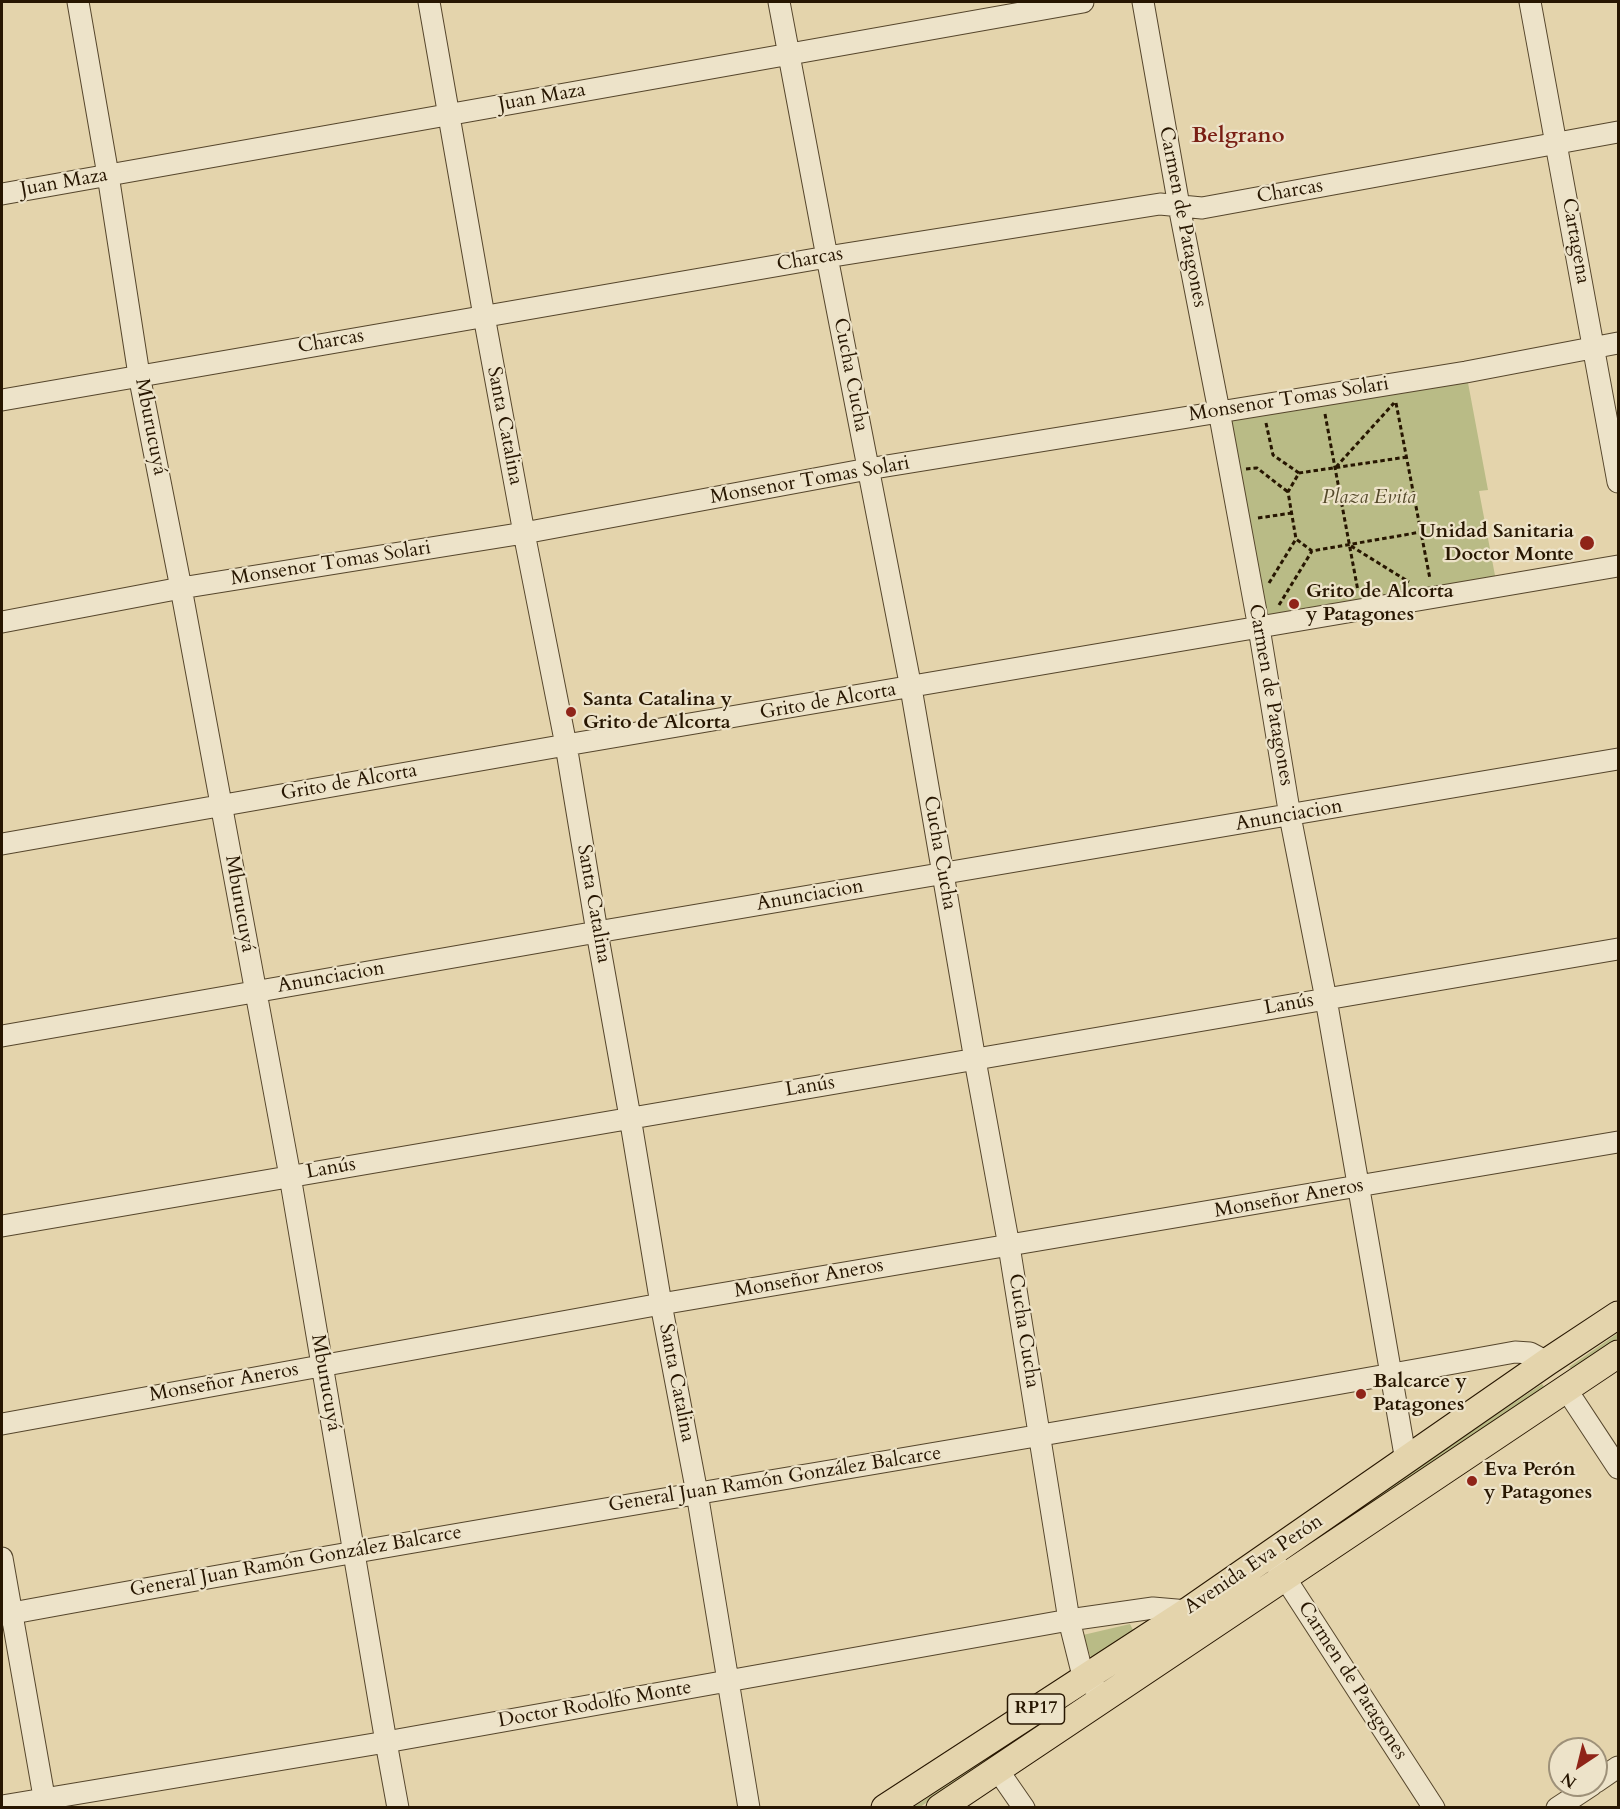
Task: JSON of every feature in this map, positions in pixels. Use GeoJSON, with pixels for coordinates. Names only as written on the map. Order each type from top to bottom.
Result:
{"type":"FeatureCollection","features":[{"type":"Feature","properties":{"kind":"main road","name":"Avenida Eva Perón"},"geometry":{"type":"LineString","coordinates":[[940,1808],[1103,1700],[1277,1566],[1406,1461],[1618,1315]]}},
{"type":"Feature","properties":{"kind":"main road","name":"Avenida Eva Perón"},"geometry":{"type":"LineString","coordinates":[[885,1808],[1188,1611],[1277,1566],[1566,1389],[1618,1354]]}},
{"type":"Feature","properties":{"kind":"street","name":"Mburucuyá"},"geometry":{"type":"LineString","coordinates":[[78,2],[139,375],[181,588],[290,1176],[398,1808]]}},
{"type":"Feature","properties":{"kind":"street","name":"Santa Catalina"},"geometry":{"type":"LineString","coordinates":[[429,2],[524,534],[566,745],[661,1304],[697,1493],[748,1808]]}},
{"type":"Feature","properties":{"kind":"street","name":"Cucha Cucha"},"geometry":{"type":"LineString","coordinates":[[779,2],[911,688],[1009,1246],[1069,1620],[1081,1668],[1103,1700]]}},
{"type":"Feature","properties":{"kind":"street","name":"Juan Maza"},"geometry":{"type":"LineString","coordinates":[[2,194],[1083,2]]}},
{"type":"Feature","properties":{"kind":"street","name":"Carmen de Patagones"},"geometry":{"type":"LineString","coordinates":[[1143,2],[1255,607],[1262,628],[1290,816],[1326,999],[1406,1461]]}},
{"type":"Feature","properties":{"kind":"street","name":"Cartagena"},"geometry":{"type":"LineString","coordinates":[[1530,2],[1558,142],[1618,482]]}},
{"type":"Feature","properties":{"kind":"street","name":"Charcas"},"geometry":{"type":"LineString","coordinates":[[2,400],[827,257],[1160,204],[1202,208],[1618,132]]}},
{"type":"Feature","properties":{"kind":"street","name":"Monsenor Tomas Solari"},"geometry":{"type":"LineString","coordinates":[[2,622],[181,588],[524,534],[868,469],[1466,372],[1618,343]]}},
{"type":"Feature","properties":{"kind":"street","name":"Grito de Alcorta"},"geometry":{"type":"LineString","coordinates":[[2,844],[566,745],[1618,566]]}},
{"type":"Feature","properties":{"kind":"street","name":"Anunciacion"},"geometry":{"type":"LineString","coordinates":[[2,1036],[597,932],[1618,759]]}},
{"type":"Feature","properties":{"kind":"street","name":"Lanús"},"geometry":{"type":"LineString","coordinates":[[2,1226],[1618,949]]}},
{"type":"Feature","properties":{"kind":"street","name":"Monseñor Aneros"},"geometry":{"type":"LineString","coordinates":[[2,1424],[661,1304],[1618,1142]]}},
{"type":"Feature","properties":{"kind":"street","name":"General Juan Ramón González Balcarce"},"geometry":{"type":"LineString","coordinates":[[7,1614],[354,1551],[1040,1436],[1515,1352],[1530,1353],[1547,1362]]}},
{"type":"Feature","properties":{"kind":"street"},"geometry":{"type":"LineString","coordinates":[[1566,1389],[1618,1468]]}},
{"type":"Feature","properties":{"kind":"street"},"geometry":{"type":"LineString","coordinates":[[2,1558],[7,1614],[45,1803]]}},
{"type":"Feature","properties":{"kind":"street","name":"Carmen de Patagones"},"geometry":{"type":"LineString","coordinates":[[1277,1566],[1434,1808]]}},
{"type":"Feature","properties":{"kind":"street","name":"Doctor Rodolfo Monte"},"geometry":{"type":"LineString","coordinates":[[2,1806],[45,1803],[1069,1620],[1153,1608],[1188,1611]]}},
{"type":"Feature","properties":{"kind":"street"},"geometry":{"type":"LineString","coordinates":[[998,1769],[1024,1808]]}},
{"type":"Feature","properties":{"kind":"street"},"geometry":{"type":"LineString","coordinates":[[1557,1808],[1574,1797]]}},
{"type":"Feature","properties":{"kind":"path"},"geometry":{"type":"LineString","coordinates":[[1322,395],[1362,610]]}},
{"type":"Feature","properties":{"kind":"path"},"geometry":{"type":"LineString","coordinates":[[1334,468],[1396,402],[1433,597]]}},
{"type":"Feature","properties":{"kind":"path"},"geometry":{"type":"LineString","coordinates":[[1262,404],[1273,455],[1299,473],[1407,457]]}},
{"type":"Feature","properties":{"kind":"path"},"geometry":{"type":"LineString","coordinates":[[1229,469],[1257,468],[1288,492]]}},
{"type":"Feature","properties":{"kind":"path"},"geometry":{"type":"LineString","coordinates":[[1255,607],[1296,539],[1288,492],[1299,473]]}},
{"type":"Feature","properties":{"kind":"path"},"geometry":{"type":"LineString","coordinates":[[1239,521],[1292,513]]}},
{"type":"Feature","properties":{"kind":"path"},"geometry":{"type":"LineString","coordinates":[[1296,539],[1312,550],[1421,532]]}},
{"type":"Feature","properties":{"kind":"path"},"geometry":{"type":"LineString","coordinates":[[1349,545],[1433,597]]}},
{"type":"Feature","properties":{"kind":"path"},"geometry":{"type":"LineString","coordinates":[[1262,628],[1312,550]]}},
{"type":"Feature","properties":{"kind":"green space","name":"Plaza Evita"},"geometry":{"type":"Polygon","coordinates":[[[1466,372],[1488,490],[1479,491],[1497,586],[1259,628],[1219,411],[1466,372]]]}},
{"type":"Feature","properties":{"kind":"green space"},"geometry":{"type":"Polygon","coordinates":[[[1618,1333],[1618,1338],[1572,1369],[1569,1367],[1618,1333]]]}},
{"type":"Feature","properties":{"kind":"green space"},"geometry":{"type":"Polygon","coordinates":[[[1542,1384],[1545,1388],[1284,1564],[1281,1560],[1542,1384]]]}},
{"type":"Feature","properties":{"kind":"green space"},"geometry":{"type":"Polygon","coordinates":[[[1130,1624],[1134,1632],[1091,1658],[1083,1635],[1130,1624]]]}},
{"type":"Feature","properties":{"kind":"green space"},"geometry":{"type":"Polygon","coordinates":[[[1088,1691],[1090,1695],[920,1807],[912,1808],[1088,1691]]]}},
{"type":"Feature","properties":{"kind":"place","name":"Unidad Sanitaria Doctor Monte"},"geometry":{"type":"Point","coordinates":[1587,543]}},
{"type":"Feature","properties":{"kind":"place","name":"Grito de Alcorta y Patagones"},"geometry":{"type":"Point","coordinates":[1294,604]}},
{"type":"Feature","properties":{"kind":"place","name":"Santa Catalina y Grito de Alcorta"},"geometry":{"type":"Point","coordinates":[571,712]}},
{"type":"Feature","properties":{"kind":"place","name":"Balcarce y Patagones"},"geometry":{"type":"Point","coordinates":[1361,1394]}},
{"type":"Feature","properties":{"kind":"place","name":"Eva Perón y Patagones"},"geometry":{"type":"Point","coordinates":[1472,1481]}},
{"type":"Feature","properties":{"kind":"district","name":"Belgrano"},"geometry":{"type":"Point","coordinates":[1238,137]}}]}
